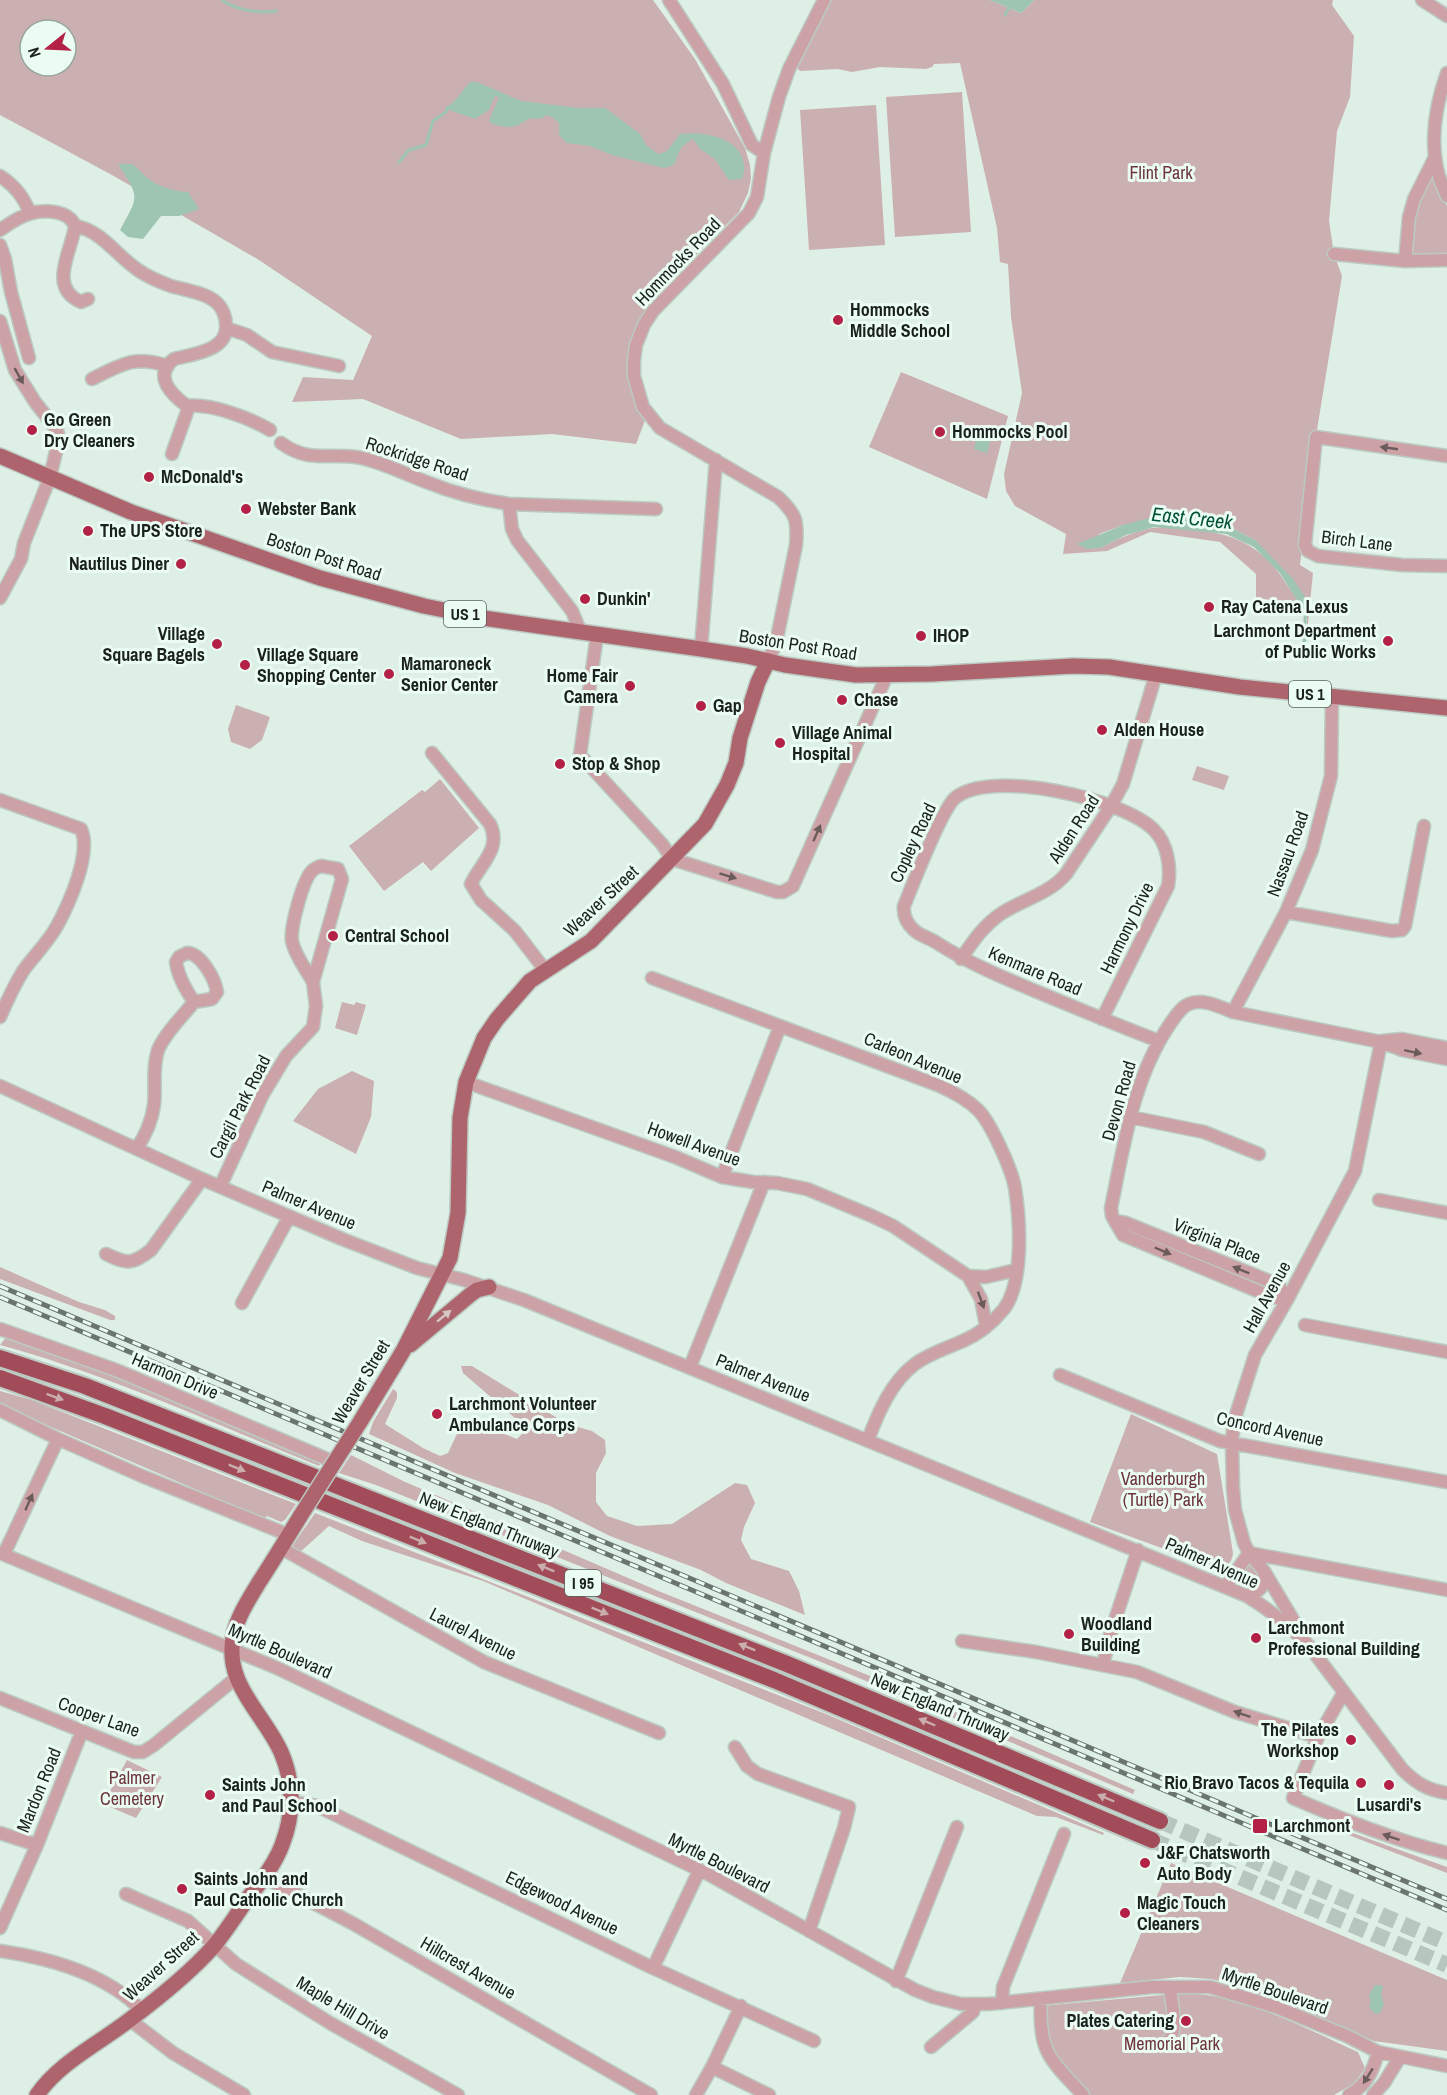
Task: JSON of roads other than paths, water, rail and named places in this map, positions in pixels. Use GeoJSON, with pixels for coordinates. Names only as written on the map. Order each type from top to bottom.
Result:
{"type":"FeatureCollection","features":[{"type":"Feature","properties":{"kind":"highway","name":"New England Thruway"},"geometry":{"type":"LineString","coordinates":[[0,1358],[85,1386],[756,1651],[1160,1821]]}},
{"type":"Feature","properties":{"kind":"highway","name":"I 95"},"geometry":{"type":"LineString","coordinates":[[0,1378],[105,1416],[742,1667],[1152,1840]]}},
{"type":"Feature","properties":{"kind":"main road","name":"US 1"},"geometry":{"type":"LineString","coordinates":[[0,456],[50,477]]}},
{"type":"Feature","properties":{"kind":"main road","name":"Boston Post Road"},"geometry":{"type":"LineString","coordinates":[[50,477],[131,512],[350,588],[452,612],[581,633],[701,649],[836,673],[887,675],[1073,666],[1110,667],[1240,687],[1447,708]]}},
{"type":"Feature","properties":{"kind":"main road","name":"Weaver Street"},"geometry":{"type":"LineString","coordinates":[[37,2095],[65,2066],[163,1995],[215,1944],[264,1877],[282,1846],[292,1802],[290,1783],[281,1752],[236,1678],[234,1633],[245,1606],[301,1515],[330,1461],[360,1422],[403,1351],[450,1258],[458,1213],[458,1143],[466,1082],[479,1049],[497,1019],[530,981],[591,941],[705,824],[727,785],[736,763],[740,738],[758,682],[768,661]]}},
{"type":"Feature","properties":{"kind":"main road"},"geometry":{"type":"LineString","coordinates":[[403,1351],[470,1295],[477,1290],[489,1287]]}},
{"type":"Feature","properties":{"kind":"street"},"geometry":{"type":"LineString","coordinates":[[669,0],[723,84],[752,145],[764,153]]}},
{"type":"Feature","properties":{"kind":"street","name":"Hommocks Road"},"geometry":{"type":"LineString","coordinates":[[768,661],[776,643],[796,545],[797,531],[792,510],[778,497],[660,428],[643,407],[634,376],[634,360],[636,345],[653,311],[749,213],[757,196],[764,153],[779,97],[789,69],[824,0]]}},
{"type":"Feature","properties":{"kind":"street"},"geometry":{"type":"LineString","coordinates":[[1422,0],[1447,16]]}},
{"type":"Feature","properties":{"kind":"street"},"geometry":{"type":"LineString","coordinates":[[1447,73],[1436,121],[1434,159],[1447,196]]}},
{"type":"Feature","properties":{"kind":"street"},"geometry":{"type":"LineString","coordinates":[[1405,261],[1409,217],[1414,199],[1434,159]]}},
{"type":"Feature","properties":{"kind":"street"},"geometry":{"type":"LineString","coordinates":[[0,176],[18,189],[30,213]]}},
{"type":"Feature","properties":{"kind":"street"},"geometry":{"type":"LineString","coordinates":[[0,230],[30,213],[55,212],[69,218],[75,226],[95,233],[138,270],[159,281],[217,303],[225,318],[226,328],[220,343],[211,349],[174,359],[165,372],[167,386],[171,394],[187,406],[196,405],[239,416],[270,430]]}},
{"type":"Feature","properties":{"kind":"street"},"geometry":{"type":"LineString","coordinates":[[75,226],[65,261],[63,281],[70,295],[76,300],[81,302],[88,299]]}},
{"type":"Feature","properties":{"kind":"street"},"geometry":{"type":"LineString","coordinates":[[0,245],[28,358]]}},
{"type":"Feature","properties":{"kind":"street"},"geometry":{"type":"LineString","coordinates":[[1334,254],[1405,261],[1447,260]]}},
{"type":"Feature","properties":{"kind":"street"},"geometry":{"type":"LineString","coordinates":[[0,321],[15,370],[35,402],[57,430],[59,439],[50,477],[24,543],[21,559],[0,597]]}},
{"type":"Feature","properties":{"kind":"street"},"geometry":{"type":"LineString","coordinates":[[226,328],[247,335],[272,352],[339,366]]}},
{"type":"Feature","properties":{"kind":"street"},"geometry":{"type":"LineString","coordinates":[[92,379],[123,364],[136,361],[147,360],[168,366]]}},
{"type":"Feature","properties":{"kind":"street"},"geometry":{"type":"LineString","coordinates":[[172,454],[187,406]]}},
{"type":"Feature","properties":{"kind":"street","name":"Birch Lane"},"geometry":{"type":"LineString","coordinates":[[1447,456],[1316,437],[1305,536],[1305,546],[1308,551],[1318,556],[1402,565],[1447,566]]}},
{"type":"Feature","properties":{"kind":"street","name":"Rockridge Road"},"geometry":{"type":"LineString","coordinates":[[281,443],[295,453],[304,456],[358,457],[433,485],[509,504],[656,509]]}},
{"type":"Feature","properties":{"kind":"street"},"geometry":{"type":"LineString","coordinates":[[701,649],[716,460]]}},
{"type":"Feature","properties":{"kind":"street"},"geometry":{"type":"LineString","coordinates":[[509,504],[512,529],[517,540],[572,611],[581,633]]}},
{"type":"Feature","properties":{"kind":"street"},"geometry":{"type":"LineString","coordinates":[[597,635],[580,755],[658,840],[672,859],[777,892],[783,892],[793,886],[887,675]]}},
{"type":"Feature","properties":{"kind":"street","name":"Alden Road"},"geometry":{"type":"LineString","coordinates":[[961,958],[991,921],[1060,882],[1111,806],[1123,784],[1156,674]]}},
{"type":"Feature","properties":{"kind":"street","name":"Nassau Road"},"geometry":{"type":"LineString","coordinates":[[1233,1012],[1286,912],[1312,850],[1327,799],[1331,776],[1332,697]]}},
{"type":"Feature","properties":{"kind":"street"},"geometry":{"type":"LineString","coordinates":[[432,753],[494,832],[492,849],[486,863],[471,884],[481,900],[515,932],[545,970]]}},
{"type":"Feature","properties":{"kind":"street","name":"Copley Road"},"geometry":{"type":"LineString","coordinates":[[906,920],[904,906],[943,816],[954,799],[964,793],[977,788],[1020,786],[1061,791],[1111,806]]}},
{"type":"Feature","properties":{"kind":"street"},"geometry":{"type":"LineString","coordinates":[[0,800],[81,829],[84,837],[78,879],[56,928],[12,990],[0,1017]]}},
{"type":"Feature","properties":{"kind":"street","name":"Harmony Drive"},"geometry":{"type":"LineString","coordinates":[[1102,1019],[1168,886],[1171,871],[1166,853],[1155,831],[1147,824],[1111,806]]}},
{"type":"Feature","properties":{"kind":"street"},"geometry":{"type":"LineString","coordinates":[[1286,912],[1392,931],[1402,930],[1405,926],[1424,826]]}},
{"type":"Feature","properties":{"kind":"street","name":"Cargil Park Road"},"geometry":{"type":"LineString","coordinates":[[220,1187],[262,1096],[286,1056],[313,1027],[316,1005],[313,982],[295,951],[291,938],[292,928],[313,869],[330,866],[338,869],[342,879],[313,982]]}},
{"type":"Feature","properties":{"kind":"street","name":"Kenmare Road"},"geometry":{"type":"LineString","coordinates":[[906,920],[915,932],[961,958],[1159,1041]]}},
{"type":"Feature","properties":{"kind":"street","name":"Carleon Avenue"},"geometry":{"type":"LineString","coordinates":[[652,978],[860,1054],[940,1086],[979,1111],[993,1131],[1015,1186],[1018,1240],[1016,1270],[1015,1282],[1006,1306],[986,1326],[967,1340],[922,1360],[904,1373],[888,1394],[868,1440]]}},
{"type":"Feature","properties":{"kind":"street"},"geometry":{"type":"LineString","coordinates":[[137,1148],[144,1137],[154,1107],[154,1066],[158,1052],[165,1037],[194,1002]]}},
{"type":"Feature","properties":{"kind":"street","name":"Devon Road"},"geometry":{"type":"LineString","coordinates":[[1115,1221],[1111,1208],[1130,1117],[1151,1055],[1177,1014],[1190,1003],[1210,1003],[1233,1012]]}},
{"type":"Feature","properties":{"kind":"street"},"geometry":{"type":"LineString","coordinates":[[1233,1012],[1381,1042],[1402,1050],[1447,1059]]}},
{"type":"Feature","properties":{"kind":"street"},"geometry":{"type":"LineString","coordinates":[[722,1177],[780,1026]]}},
{"type":"Feature","properties":{"kind":"street"},"geometry":{"type":"LineString","coordinates":[[1381,1042],[1402,1039],[1447,1048]]}},
{"type":"Feature","properties":{"kind":"street","name":"Hall Avenue"},"geometry":{"type":"LineString","coordinates":[[1309,1646],[1264,1571],[1244,1544],[1235,1510],[1232,1442],[1234,1421],[1254,1354],[1287,1300],[1355,1171],[1381,1042]]}},
{"type":"Feature","properties":{"kind":"street","name":"Howell Avenue"},"geometry":{"type":"LineString","coordinates":[[466,1082],[675,1157],[722,1177],[807,1189],[872,1216],[968,1276],[981,1299],[986,1326]]}},
{"type":"Feature","properties":{"kind":"street","name":"Palmer Avenue"},"geometry":{"type":"LineString","coordinates":[[0,1086],[290,1217],[417,1268],[489,1287],[524,1300],[1247,1596],[1270,1610],[1309,1646],[1414,1781],[1432,1791],[1447,1793]]}},
{"type":"Feature","properties":{"kind":"street"},"geometry":{"type":"LineString","coordinates":[[1130,1117],[1204,1132],[1258,1154]]}},
{"type":"Feature","properties":{"kind":"street"},"geometry":{"type":"LineString","coordinates":[[106,1254],[123,1262],[131,1263],[140,1259],[151,1250],[202,1179]]}},
{"type":"Feature","properties":{"kind":"street"},"geometry":{"type":"LineString","coordinates":[[690,1367],[764,1182]]}},
{"type":"Feature","properties":{"kind":"street"},"geometry":{"type":"LineString","coordinates":[[1379,1200],[1447,1213]]}},
{"type":"Feature","properties":{"kind":"street"},"geometry":{"type":"LineString","coordinates":[[243,1303],[290,1217]]}},
{"type":"Feature","properties":{"kind":"street","name":"Virginia Place"},"geometry":{"type":"LineString","coordinates":[[1115,1221],[1124,1234],[1272,1297],[1287,1300]]}},
{"type":"Feature","properties":{"kind":"street"},"geometry":{"type":"LineString","coordinates":[[968,1276],[986,1277],[1016,1270]]}},
{"type":"Feature","properties":{"kind":"street"},"geometry":{"type":"LineString","coordinates":[[1305,1325],[1447,1352]]}},
{"type":"Feature","properties":{"kind":"street","name":"Harmon Drive"},"geometry":{"type":"LineString","coordinates":[[0,1329],[116,1370],[330,1461]]}},
{"type":"Feature","properties":{"kind":"street","name":"Concord Avenue"},"geometry":{"type":"LineString","coordinates":[[1060,1375],[1220,1441],[1447,1482]]}},
{"type":"Feature","properties":{"kind":"street"},"geometry":{"type":"LineString","coordinates":[[0,1410],[58,1439],[285,1541]]}},
{"type":"Feature","properties":{"kind":"street"},"geometry":{"type":"LineString","coordinates":[[2,1554],[58,1439]]}},
{"type":"Feature","properties":{"kind":"street","name":"Laurel Avenue"},"geometry":{"type":"LineString","coordinates":[[285,1541],[484,1662],[659,1733]]}},
{"type":"Feature","properties":{"kind":"street"},"geometry":{"type":"LineString","coordinates":[[1103,1665],[1110,1635],[1138,1550]]}},
{"type":"Feature","properties":{"kind":"street"},"geometry":{"type":"LineString","coordinates":[[1226,1587],[1249,1553],[1447,1590]]}},
{"type":"Feature","properties":{"kind":"street","name":"Myrtle Boulevard"},"geometry":{"type":"LineString","coordinates":[[2,1554],[277,1668],[699,1871],[896,1981],[933,1997],[961,2004],[1002,2003],[1199,1986],[1226,1990],[1276,2007],[1347,2036],[1378,2052],[1447,2066]]}},
{"type":"Feature","properties":{"kind":"street"},"geometry":{"type":"LineString","coordinates":[[1247,1596],[1263,1586],[1266,1579],[1264,1571]]}},
{"type":"Feature","properties":{"kind":"street"},"geometry":{"type":"LineString","coordinates":[[962,1641],[1137,1672],[1235,1712],[1318,1737]]}},
{"type":"Feature","properties":{"kind":"street","name":"Cooper Lane"},"geometry":{"type":"LineString","coordinates":[[0,1698],[134,1752],[143,1752],[236,1678]]}},
{"type":"Feature","properties":{"kind":"street"},"geometry":{"type":"LineString","coordinates":[[1344,1692],[1318,1737],[1293,1798],[1368,1829],[1447,1853]]}},
{"type":"Feature","properties":{"kind":"street","name":"Mardon Road"},"geometry":{"type":"LineString","coordinates":[[0,1928],[82,1731]]}},
{"type":"Feature","properties":{"kind":"street"},"geometry":{"type":"LineString","coordinates":[[735,1747],[747,1766],[758,1774],[849,1807],[844,1828],[808,1931]]}},
{"type":"Feature","properties":{"kind":"street","name":"Edgewood Avenue"},"geometry":{"type":"LineString","coordinates":[[292,1802],[317,1806],[653,1968],[814,2041]]}},
{"type":"Feature","properties":{"kind":"street"},"geometry":{"type":"LineString","coordinates":[[896,1981],[957,1827]]}},
{"type":"Feature","properties":{"kind":"street"},"geometry":{"type":"LineString","coordinates":[[0,1833],[36,1845]]}},
{"type":"Feature","properties":{"kind":"street"},"geometry":{"type":"LineString","coordinates":[[1002,2003],[1003,1987],[1064,1834]]}},
{"type":"Feature","properties":{"kind":"street"},"geometry":{"type":"LineString","coordinates":[[653,1968],[699,1871]]}},
{"type":"Feature","properties":{"kind":"street","name":"Hillcrest Avenue"},"geometry":{"type":"LineString","coordinates":[[264,1877],[372,1935],[651,2095]]}},
{"type":"Feature","properties":{"kind":"street","name":"Maple Hill Drive"},"geometry":{"type":"LineString","coordinates":[[126,1894],[188,1921],[236,1964],[330,2023],[458,2095]]}},
{"type":"Feature","properties":{"kind":"street"},"geometry":{"type":"LineString","coordinates":[[0,1951],[39,1957],[87,1975],[130,1999],[135,2015],[173,2053],[244,2095]]}},
{"type":"Feature","properties":{"kind":"street"},"geometry":{"type":"LineString","coordinates":[[1167,2041],[1173,2029],[1170,1987]]}},
{"type":"Feature","properties":{"kind":"street"},"geometry":{"type":"LineString","coordinates":[[1041,1999],[1042,2043],[1047,2055],[1083,2095]]}},
{"type":"Feature","properties":{"kind":"street"},"geometry":{"type":"LineString","coordinates":[[931,2047],[973,2012],[975,2004]]}},
{"type":"Feature","properties":{"kind":"street"},"geometry":{"type":"LineString","coordinates":[[696,2095],[741,2006]]}},
{"type":"Feature","properties":{"kind":"street"},"geometry":{"type":"LineString","coordinates":[[1349,2095],[1359,2090],[1370,2076],[1378,2052]]}},
{"type":"Feature","properties":{"kind":"street"},"geometry":{"type":"LineString","coordinates":[[1372,2095],[1384,2083],[1400,2057]]}},
{"type":"Feature","properties":{"kind":"street"},"geometry":{"type":"LineString","coordinates":[[712,2067],[769,2095]]}},
{"type":"Feature","properties":{"kind":"waterway"},"geometry":{"type":"LineString","coordinates":[[222,0],[248,10],[276,11]]}},
{"type":"Feature","properties":{"kind":"waterway","name":"East Creek"},"geometry":{"type":"LineString","coordinates":[[1005,15],[1013,0]]}},
{"type":"Feature","properties":{"kind":"waterway"},"geometry":{"type":"LineString","coordinates":[[399,162],[409,150],[426,145],[433,121],[450,107]]}},
{"type":"Feature","properties":{"kind":"tunnel"},"geometry":{"type":"LineString","coordinates":[[1160,1821],[1447,1943]]}},
{"type":"Feature","properties":{"kind":"tunnel"},"geometry":{"type":"LineString","coordinates":[[1152,1840],[1447,1965]]}},
{"type":"Feature","properties":{"kind":"railway"},"geometry":{"type":"LineString","coordinates":[[0,1286],[1447,1899]]}},
{"type":"Feature","properties":{"kind":"railway"},"geometry":{"type":"LineString","coordinates":[[0,1297],[1447,1910]]}},
{"type":"Feature","properties":{"kind":"place","name":"Hommocks Middle School"},"geometry":{"type":"Point","coordinates":[838,320]}},
{"type":"Feature","properties":{"kind":"place","name":"Go Green Dry Cleaners"},"geometry":{"type":"Point","coordinates":[32,430]}},
{"type":"Feature","properties":{"kind":"place","name":"Hommocks Pool"},"geometry":{"type":"Point","coordinates":[940,432]}},
{"type":"Feature","properties":{"kind":"place","name":"McDonald's"},"geometry":{"type":"Point","coordinates":[149,477]}},
{"type":"Feature","properties":{"kind":"place","name":"Webster Bank"},"geometry":{"type":"Point","coordinates":[246,509]}},
{"type":"Feature","properties":{"kind":"place","name":"The UPS Store"},"geometry":{"type":"Point","coordinates":[88,531]}},
{"type":"Feature","properties":{"kind":"place","name":"Nautilus Diner"},"geometry":{"type":"Point","coordinates":[181,564]}},
{"type":"Feature","properties":{"kind":"place","name":"Dunkin'"},"geometry":{"type":"Point","coordinates":[585,599]}},
{"type":"Feature","properties":{"kind":"place","name":"Ray Catena Lexus"},"geometry":{"type":"Point","coordinates":[1209,607]}},
{"type":"Feature","properties":{"kind":"place","name":"IHOP"},"geometry":{"type":"Point","coordinates":[921,636]}},
{"type":"Feature","properties":{"kind":"place","name":"Larchmont Department of Public Works"},"geometry":{"type":"Point","coordinates":[1388,641]}},
{"type":"Feature","properties":{"kind":"place","name":"Village Square Bagels"},"geometry":{"type":"Point","coordinates":[217,644]}},
{"type":"Feature","properties":{"kind":"place","name":"Village Square Shopping Center"},"geometry":{"type":"Point","coordinates":[245,665]}},
{"type":"Feature","properties":{"kind":"place","name":"Mamaroneck Senior Center"},"geometry":{"type":"Point","coordinates":[389,674]}},
{"type":"Feature","properties":{"kind":"place","name":"Home Fair Camera"},"geometry":{"type":"Point","coordinates":[630,686]}},
{"type":"Feature","properties":{"kind":"place","name":"Chase"},"geometry":{"type":"Point","coordinates":[842,700]}},
{"type":"Feature","properties":{"kind":"place","name":"Gap"},"geometry":{"type":"Point","coordinates":[701,706]}},
{"type":"Feature","properties":{"kind":"place","name":"Alden House"},"geometry":{"type":"Point","coordinates":[1102,730]}},
{"type":"Feature","properties":{"kind":"place","name":"Village Animal Hospital"},"geometry":{"type":"Point","coordinates":[780,743]}},
{"type":"Feature","properties":{"kind":"place","name":"Stop & Shop"},"geometry":{"type":"Point","coordinates":[560,764]}},
{"type":"Feature","properties":{"kind":"place","name":"Central School"},"geometry":{"type":"Point","coordinates":[333,936]}},
{"type":"Feature","properties":{"kind":"place","name":"Larchmont Volunteer Ambulance Corps"},"geometry":{"type":"Point","coordinates":[437,1414]}},
{"type":"Feature","properties":{"kind":"place","name":"Woodland Building"},"geometry":{"type":"Point","coordinates":[1069,1634]}},
{"type":"Feature","properties":{"kind":"place","name":"Larchmont Professional Building"},"geometry":{"type":"Point","coordinates":[1256,1638]}},
{"type":"Feature","properties":{"kind":"place","name":"The Pilates Workshop"},"geometry":{"type":"Point","coordinates":[1351,1740]}},
{"type":"Feature","properties":{"kind":"place","name":"Rio Bravo Tacos & Tequila"},"geometry":{"type":"Point","coordinates":[1361,1783]}},
{"type":"Feature","properties":{"kind":"place","name":"Lusardi's"},"geometry":{"type":"Point","coordinates":[1389,1785]}},
{"type":"Feature","properties":{"kind":"place","name":"Saints John and Paul School"},"geometry":{"type":"Point","coordinates":[210,1795]}},
{"type":"Feature","properties":{"kind":"place","name":"Larchmont"},"geometry":{"type":"Point","coordinates":[1260,1826]}},
{"type":"Feature","properties":{"kind":"place","name":"J&F Chatsworth Auto Body"},"geometry":{"type":"Point","coordinates":[1145,1863]}},
{"type":"Feature","properties":{"kind":"place","name":"Saints John and Paul Catholic Church"},"geometry":{"type":"Point","coordinates":[182,1889]}},
{"type":"Feature","properties":{"kind":"place","name":"Magic Touch Cleaners"},"geometry":{"type":"Point","coordinates":[1125,1913]}},
{"type":"Feature","properties":{"kind":"place","name":"Plates Catering"},"geometry":{"type":"Point","coordinates":[1186,2021]}},
{"type":"Feature","properties":{"kind":"park label","name":"Flint Park"},"geometry":{"type":"Point","coordinates":[1161,173]}},
{"type":"Feature","properties":{"kind":"park label","name":"Vanderburgh (Turtle) Park"},"geometry":{"type":"Point","coordinates":[1163,1489]}},
{"type":"Feature","properties":{"kind":"park label","name":"Palmer Cemetery"},"geometry":{"type":"Point","coordinates":[132,1788]}},
{"type":"Feature","properties":{"kind":"park label","name":"Memorial Park"},"geometry":{"type":"Point","coordinates":[1172,2044]}}]}
